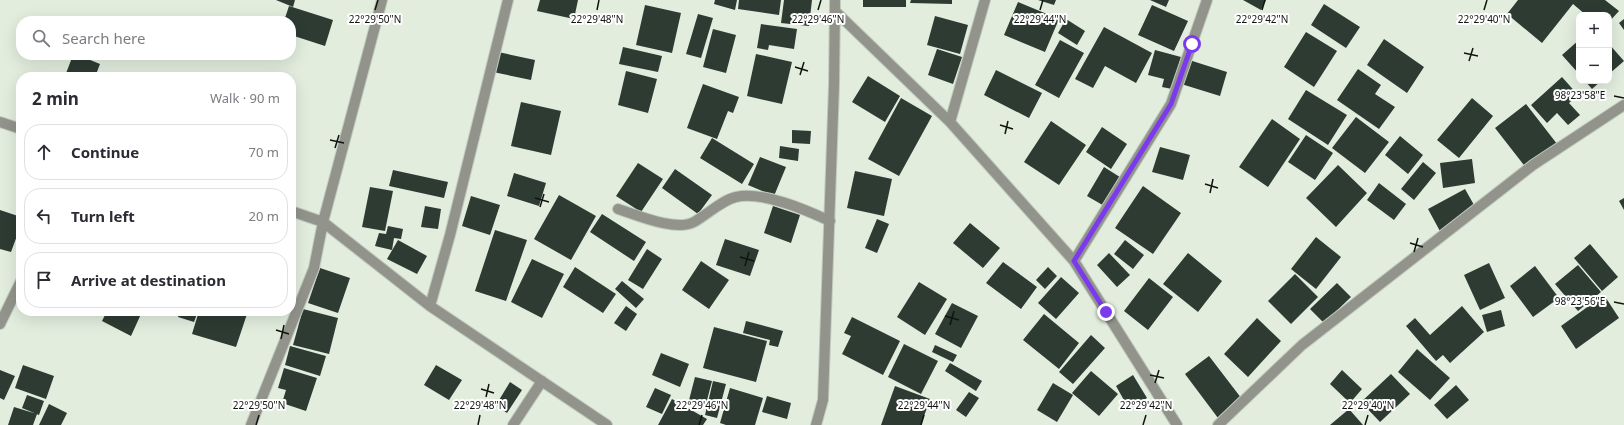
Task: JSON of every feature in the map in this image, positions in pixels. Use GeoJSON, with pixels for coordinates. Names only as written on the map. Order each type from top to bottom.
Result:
{"type":"FeatureCollection","features":[{"type":"Feature","properties":{"kind":"street"},"geometry":{"type":"LineString","coordinates":[[296,313],[314,268],[323,222],[382,0]]}},
{"type":"Feature","properties":{"kind":"street"},"geometry":{"type":"LineString","coordinates":[[430,306],[450,235],[508,0]]}},
{"type":"Feature","properties":{"kind":"street"},"geometry":{"type":"LineString","coordinates":[[816,425],[823,400],[830,221],[835,0]]}},
{"type":"Feature","properties":{"kind":"street"},"geometry":{"type":"LineString","coordinates":[[950,122],[985,0]]}},
{"type":"Feature","properties":{"kind":"street"},"geometry":{"type":"LineString","coordinates":[[1074,261],[1171,104],[1207,0]]}},
{"type":"Feature","properties":{"kind":"street"},"geometry":{"type":"LineString","coordinates":[[835,11],[950,122],[1074,261],[1177,425]]}},
{"type":"Feature","properties":{"kind":"street"},"geometry":{"type":"LineString","coordinates":[[1218,425],[1302,346],[1533,164],[1624,105]]}},
{"type":"Feature","properties":{"kind":"street"},"geometry":{"type":"LineString","coordinates":[[0,122],[16,127]]}},
{"type":"Feature","properties":{"kind":"street"},"geometry":{"type":"LineString","coordinates":[[618,209],[651,220],[680,225],[693,222],[735,197],[747,196],[793,205],[830,221]]}},
{"type":"Feature","properties":{"kind":"street"},"geometry":{"type":"LineString","coordinates":[[296,213],[323,222],[430,306],[607,425]]}},
{"type":"Feature","properties":{"kind":"street"},"geometry":{"type":"LineString","coordinates":[[0,324],[16,291]]}},
{"type":"Feature","properties":{"kind":"street"},"geometry":{"type":"LineString","coordinates":[[251,425],[295,316]]}},
{"type":"Feature","properties":{"kind":"street"},"geometry":{"type":"LineString","coordinates":[[513,425],[542,381]]}},
{"type":"Feature","properties":{"kind":"building"},"geometry":{"type":"Polygon","coordinates":[[[276,0],[295,0],[293,7],[276,0]]]}},
{"type":"Feature","properties":{"kind":"building"},"geometry":{"type":"Polygon","coordinates":[[[540,0],[578,0],[574,19],[537,11],[540,0]]]}},
{"type":"Feature","properties":{"kind":"building"},"geometry":{"type":"Polygon","coordinates":[[[715,0],[737,0],[735,10],[714,4],[715,0]]]}},
{"type":"Feature","properties":{"kind":"building"},"geometry":{"type":"Polygon","coordinates":[[[739,0],[781,0],[779,15],[738,9],[739,0]]]}},
{"type":"Feature","properties":{"kind":"building"},"geometry":{"type":"Polygon","coordinates":[[[784,0],[812,0],[809,26],[781,23],[784,0]]]}},
{"type":"Feature","properties":{"kind":"building"},"geometry":{"type":"Polygon","coordinates":[[[863,0],[906,0],[906,7],[863,7],[863,0]]]}},
{"type":"Feature","properties":{"kind":"building"},"geometry":{"type":"Polygon","coordinates":[[[911,0],[952,0],[952,4],[910,3],[911,0]]]}},
{"type":"Feature","properties":{"kind":"building"},"geometry":{"type":"Polygon","coordinates":[[[1038,0],[1056,0],[1054,5],[1038,0]]]}},
{"type":"Feature","properties":{"kind":"building"},"geometry":{"type":"Polygon","coordinates":[[[1150,0],[1169,0],[1166,7],[1150,0]]]}},
{"type":"Feature","properties":{"kind":"building"},"geometry":{"type":"Polygon","coordinates":[[[1243,0],[1266,0],[1261,10],[1243,0]]]}},
{"type":"Feature","properties":{"kind":"building"},"geometry":{"type":"Polygon","coordinates":[[[1518,0],[1605,0],[1619,11],[1612,19],[1612,12],[1582,12],[1573,4],[1542,43],[1507,14],[1518,0]]]}},
{"type":"Feature","properties":{"kind":"building"},"geometry":{"type":"Polygon","coordinates":[[[1018,2],[1059,19],[1045,52],[1004,35],[1018,2]]]}},
{"type":"Feature","properties":{"kind":"building"},"geometry":{"type":"Polygon","coordinates":[[[1324,4],[1360,27],[1346,48],[1311,25],[1324,4]]]}},
{"type":"Feature","properties":{"kind":"building"},"geometry":{"type":"Polygon","coordinates":[[[645,5],[681,13],[672,53],[636,45],[645,5]]]}},
{"type":"Feature","properties":{"kind":"building"},"geometry":{"type":"Polygon","coordinates":[[[1152,5],[1188,21],[1174,51],[1138,35],[1152,5]]]}},
{"type":"Feature","properties":{"kind":"building"},"geometry":{"type":"Polygon","coordinates":[[[289,6],[333,20],[325,46],[296,37],[296,16],[286,16],[289,6]]]}},
{"type":"Feature","properties":{"kind":"building"},"geometry":{"type":"Polygon","coordinates":[[[698,14],[713,18],[701,58],[686,54],[698,14]]]}},
{"type":"Feature","properties":{"kind":"building"},"geometry":{"type":"Polygon","coordinates":[[[935,16],[968,25],[960,54],[927,45],[935,16]]]}},
{"type":"Feature","properties":{"kind":"building"},"geometry":{"type":"Polygon","coordinates":[[[1066,19],[1085,31],[1077,45],[1058,33],[1066,19]]]}},
{"type":"Feature","properties":{"kind":"building"},"geometry":{"type":"Polygon","coordinates":[[[1624,19],[1624,30],[1619,23],[1624,19]]]}},
{"type":"Feature","properties":{"kind":"building"},"geometry":{"type":"Polygon","coordinates":[[[761,24],[797,29],[794,49],[769,45],[768,50],[757,48],[761,24]]]}},
{"type":"Feature","properties":{"kind":"building"},"geometry":{"type":"Polygon","coordinates":[[[1104,27],[1152,53],[1136,83],[1105,66],[1093,88],[1075,79],[1104,27]]]}},
{"type":"Feature","properties":{"kind":"building"},"geometry":{"type":"Polygon","coordinates":[[[713,29],[736,35],[726,73],[703,67],[713,29]]]}},
{"type":"Feature","properties":{"kind":"building"},"geometry":{"type":"Polygon","coordinates":[[[1306,32],[1337,51],[1314,87],[1284,67],[1306,32]]]}},
{"type":"Feature","properties":{"kind":"building"},"geometry":{"type":"Polygon","coordinates":[[[1384,39],[1424,67],[1407,93],[1367,65],[1384,39]]]}},
{"type":"Feature","properties":{"kind":"building"},"geometry":{"type":"Polygon","coordinates":[[[1060,40],[1084,53],[1059,98],[1035,85],[1060,40]]]}},
{"type":"Feature","properties":{"kind":"building"},"geometry":{"type":"Polygon","coordinates":[[[1576,43],[1576,71],[1562,55],[1576,43]]]}},
{"type":"Feature","properties":{"kind":"building"},"geometry":{"type":"Polygon","coordinates":[[[623,47],[662,56],[658,72],[619,64],[623,47]]]}},
{"type":"Feature","properties":{"kind":"building"},"geometry":{"type":"Polygon","coordinates":[[[1612,47],[1624,61],[1612,71],[1612,47]]]}},
{"type":"Feature","properties":{"kind":"building"},"geometry":{"type":"Polygon","coordinates":[[[937,49],[962,57],[953,84],[928,75],[937,49]]]}},
{"type":"Feature","properties":{"kind":"building"},"geometry":{"type":"Polygon","coordinates":[[[1155,50],[1181,57],[1172,89],[1162,87],[1164,79],[1148,75],[1155,50]]]}},
{"type":"Feature","properties":{"kind":"building"},"geometry":{"type":"Polygon","coordinates":[[[498,52],[535,60],[531,80],[493,72],[498,52]]]}},
{"type":"Feature","properties":{"kind":"building"},"geometry":{"type":"Polygon","coordinates":[[[756,54],[792,62],[782,104],[747,96],[756,54]]]}},
{"type":"Feature","properties":{"kind":"building"},"geometry":{"type":"Polygon","coordinates":[[[1186,59],[1227,72],[1220,96],[1178,83],[1186,59]]]}},
{"type":"Feature","properties":{"kind":"building"},"geometry":{"type":"Polygon","coordinates":[[[71,60],[90,60],[100,64],[97,72],[67,72],[71,60]]]}},
{"type":"Feature","properties":{"kind":"building"},"geometry":{"type":"Polygon","coordinates":[[[1358,69],[1381,85],[1375,94],[1395,107],[1379,129],[1337,100],[1358,69]]]}},
{"type":"Feature","properties":{"kind":"building"},"geometry":{"type":"Polygon","coordinates":[[[996,70],[1042,93],[1029,118],[984,95],[996,70]]]}},
{"type":"Feature","properties":{"kind":"building"},"geometry":{"type":"Polygon","coordinates":[[[626,71],[657,79],[648,113],[618,105],[626,71]]]}},
{"type":"Feature","properties":{"kind":"building"},"geometry":{"type":"Polygon","coordinates":[[[868,76],[900,96],[885,122],[852,102],[868,76]]]}},
{"type":"Feature","properties":{"kind":"building"},"geometry":{"type":"Polygon","coordinates":[[[1562,77],[1578,95],[1569,103],[1580,115],[1568,125],[1557,113],[1547,123],[1531,105],[1562,77]]]}},
{"type":"Feature","properties":{"kind":"building"},"geometry":{"type":"Polygon","coordinates":[[[703,84],[739,97],[733,113],[728,111],[717,139],[687,128],[703,84]]]}},
{"type":"Feature","properties":{"kind":"building"},"geometry":{"type":"Polygon","coordinates":[[[1588,84],[1598,84],[1592,89],[1588,84]]]}},
{"type":"Feature","properties":{"kind":"building"},"geometry":{"type":"Polygon","coordinates":[[[1306,90],[1347,115],[1328,145],[1288,119],[1306,90]]]}},
{"type":"Feature","properties":{"kind":"building"},"geometry":{"type":"Polygon","coordinates":[[[901,98],[932,116],[899,176],[868,159],[901,98]]]}},
{"type":"Feature","properties":{"kind":"building"},"geometry":{"type":"Polygon","coordinates":[[[1472,98],[1493,116],[1459,158],[1437,140],[1472,98]]]}},
{"type":"Feature","properties":{"kind":"building"},"geometry":{"type":"Polygon","coordinates":[[[521,102],[561,111],[551,155],[511,146],[521,102]]]}},
{"type":"Feature","properties":{"kind":"building"},"geometry":{"type":"Polygon","coordinates":[[[1526,104],[1561,149],[1530,173],[1495,128],[1526,104]]]}},
{"type":"Feature","properties":{"kind":"building"},"geometry":{"type":"Polygon","coordinates":[[[1356,117],[1389,142],[1365,173],[1332,148],[1356,117]]]}},
{"type":"Feature","properties":{"kind":"building"},"geometry":{"type":"Polygon","coordinates":[[[1272,119],[1300,139],[1268,187],[1239,167],[1272,119]]]}},
{"type":"Feature","properties":{"kind":"building"},"geometry":{"type":"Polygon","coordinates":[[[1051,121],[1086,145],[1059,185],[1024,162],[1051,121]]]}},
{"type":"Feature","properties":{"kind":"building"},"geometry":{"type":"Polygon","coordinates":[[[1102,127],[1127,144],[1111,169],[1086,152],[1102,127]]]}},
{"type":"Feature","properties":{"kind":"building"},"geometry":{"type":"Polygon","coordinates":[[[792,130],[811,131],[810,144],[792,143],[792,130]]]}},
{"type":"Feature","properties":{"kind":"building"},"geometry":{"type":"Polygon","coordinates":[[[1306,135],[1333,153],[1315,180],[1288,162],[1306,135]]]}},
{"type":"Feature","properties":{"kind":"building"},"geometry":{"type":"Polygon","coordinates":[[[1400,136],[1423,155],[1408,174],[1385,155],[1400,136]]]}},
{"type":"Feature","properties":{"kind":"building"},"geometry":{"type":"Polygon","coordinates":[[[712,138],[754,164],[742,184],[700,158],[712,138]]]}},
{"type":"Feature","properties":{"kind":"building"},"geometry":{"type":"Polygon","coordinates":[[[780,146],[799,149],[798,161],[779,158],[780,146]]]}},
{"type":"Feature","properties":{"kind":"building"},"geometry":{"type":"Polygon","coordinates":[[[1160,147],[1190,155],[1183,180],[1152,172],[1160,147]]]}},
{"type":"Feature","properties":{"kind":"building"},"geometry":{"type":"Polygon","coordinates":[[[760,157],[786,167],[774,196],[748,185],[760,157]]]}},
{"type":"Feature","properties":{"kind":"building"},"geometry":{"type":"Polygon","coordinates":[[[1472,159],[1475,183],[1443,188],[1440,163],[1472,159]]]}},
{"type":"Feature","properties":{"kind":"building"},"geometry":{"type":"Polygon","coordinates":[[[1423,162],[1436,173],[1414,200],[1401,189],[1423,162]]]}},
{"type":"Feature","properties":{"kind":"building"},"geometry":{"type":"Polygon","coordinates":[[[638,163],[663,179],[641,212],[616,196],[638,163]]]}},
{"type":"Feature","properties":{"kind":"building"},"geometry":{"type":"Polygon","coordinates":[[[1338,165],[1367,193],[1336,227],[1306,198],[1338,165]]]}},
{"type":"Feature","properties":{"kind":"building"},"geometry":{"type":"Polygon","coordinates":[[[1104,167],[1123,179],[1106,207],[1087,196],[1104,167]]]}},
{"type":"Feature","properties":{"kind":"building"},"geometry":{"type":"Polygon","coordinates":[[[675,169],[712,195],[698,214],[662,188],[675,169]]]}},
{"type":"Feature","properties":{"kind":"building"},"geometry":{"type":"Polygon","coordinates":[[[393,170],[448,182],[444,198],[389,186],[393,170]]]}},
{"type":"Feature","properties":{"kind":"building"},"geometry":{"type":"Polygon","coordinates":[[[855,171],[892,179],[884,216],[847,208],[855,171]]]}},
{"type":"Feature","properties":{"kind":"building"},"geometry":{"type":"Polygon","coordinates":[[[514,173],[546,183],[539,206],[507,196],[514,173]]]}},
{"type":"Feature","properties":{"kind":"building"},"geometry":{"type":"Polygon","coordinates":[[[1379,183],[1406,204],[1394,220],[1367,200],[1379,183]]]}},
{"type":"Feature","properties":{"kind":"building"},"geometry":{"type":"Polygon","coordinates":[[[1143,186],[1181,213],[1153,254],[1115,228],[1143,186]]]}},
{"type":"Feature","properties":{"kind":"building"},"geometry":{"type":"Polygon","coordinates":[[[370,187],[393,191],[385,231],[362,227],[370,187]]]}},
{"type":"Feature","properties":{"kind":"building"},"geometry":{"type":"Polygon","coordinates":[[[1465,189],[1478,212],[1441,233],[1428,209],[1465,189]]]}},
{"type":"Feature","properties":{"kind":"building"},"geometry":{"type":"Polygon","coordinates":[[[559,195],[596,216],[571,260],[534,239],[559,195]]]}},
{"type":"Feature","properties":{"kind":"building"},"geometry":{"type":"Polygon","coordinates":[[[471,196],[500,205],[490,235],[462,226],[471,196]]]}},
{"type":"Feature","properties":{"kind":"building"},"geometry":{"type":"Polygon","coordinates":[[[1624,198],[1624,210],[1619,201],[1624,198]]]}},
{"type":"Feature","properties":{"kind":"building"},"geometry":{"type":"Polygon","coordinates":[[[425,206],[441,209],[438,229],[421,227],[425,206]]]}},
{"type":"Feature","properties":{"kind":"building"},"geometry":{"type":"Polygon","coordinates":[[[773,206],[800,215],[791,243],[764,233],[773,206]]]}},
{"type":"Feature","properties":{"kind":"building"},"geometry":{"type":"Polygon","coordinates":[[[0,210],[16,215],[16,238],[11,252],[0,249],[0,210]]]}},
{"type":"Feature","properties":{"kind":"building"},"geometry":{"type":"Polygon","coordinates":[[[602,214],[646,242],[634,261],[590,232],[602,214]]]}},
{"type":"Feature","properties":{"kind":"building"},"geometry":{"type":"Polygon","coordinates":[[[877,219],[889,224],[877,253],[865,248],[877,219]]]}},
{"type":"Feature","properties":{"kind":"building"},"geometry":{"type":"Polygon","coordinates":[[[970,223],[1000,248],[983,268],[953,243],[970,223]]]}},
{"type":"Feature","properties":{"kind":"building"},"geometry":{"type":"Polygon","coordinates":[[[388,226],[403,229],[401,239],[394,238],[392,250],[375,246],[379,233],[386,234],[388,226]]]}},
{"type":"Feature","properties":{"kind":"building"},"geometry":{"type":"Polygon","coordinates":[[[495,230],[527,240],[506,301],[475,291],[495,230]]]}},
{"type":"Feature","properties":{"kind":"building"},"geometry":{"type":"Polygon","coordinates":[[[1316,237],[1341,257],[1316,289],[1291,269],[1316,237]]]}},
{"type":"Feature","properties":{"kind":"building"},"geometry":{"type":"Polygon","coordinates":[[[725,239],[759,250],[750,276],[716,265],[725,239]]]}},
{"type":"Feature","properties":{"kind":"building"},"geometry":{"type":"Polygon","coordinates":[[[398,240],[427,256],[417,274],[387,259],[398,240]]]}},
{"type":"Feature","properties":{"kind":"building"},"geometry":{"type":"Polygon","coordinates":[[[1125,240],[1144,255],[1133,269],[1114,254],[1125,240]]]}},
{"type":"Feature","properties":{"kind":"building"},"geometry":{"type":"Polygon","coordinates":[[[1590,244],[1618,277],[1602,291],[1574,258],[1590,244]]]}},
{"type":"Feature","properties":{"kind":"building"},"geometry":{"type":"Polygon","coordinates":[[[647,249],[662,259],[643,289],[628,280],[647,249]]]}},
{"type":"Feature","properties":{"kind":"building"},"geometry":{"type":"Polygon","coordinates":[[[1109,253],[1130,275],[1117,287],[1097,265],[1109,253]]]}},
{"type":"Feature","properties":{"kind":"building"},"geometry":{"type":"Polygon","coordinates":[[[1188,253],[1222,281],[1198,312],[1163,284],[1188,253]]]}},
{"type":"Feature","properties":{"kind":"building"},"geometry":{"type":"Polygon","coordinates":[[[532,259],[564,274],[542,318],[511,302],[532,259]]]}},
{"type":"Feature","properties":{"kind":"building"},"geometry":{"type":"Polygon","coordinates":[[[701,261],[729,280],[709,309],[682,290],[701,261]]]}},
{"type":"Feature","properties":{"kind":"building"},"geometry":{"type":"Polygon","coordinates":[[[1003,262],[1037,287],[1021,309],[986,283],[1003,262]]]}},
{"type":"Feature","properties":{"kind":"building"},"geometry":{"type":"Polygon","coordinates":[[[1489,263],[1505,298],[1480,310],[1464,275],[1489,263]]]}},
{"type":"Feature","properties":{"kind":"building"},"geometry":{"type":"Polygon","coordinates":[[[1578,265],[1601,292],[1578,311],[1555,284],[1578,265]]]}},
{"type":"Feature","properties":{"kind":"building"},"geometry":{"type":"Polygon","coordinates":[[[1535,266],[1559,298],[1533,317],[1510,286],[1535,266]]]}},
{"type":"Feature","properties":{"kind":"building"},"geometry":{"type":"Polygon","coordinates":[[[575,267],[616,294],[603,313],[563,287],[575,267]]]}},
{"type":"Feature","properties":{"kind":"building"},"geometry":{"type":"Polygon","coordinates":[[[1048,267],[1057,276],[1045,289],[1036,280],[1048,267]]]}},
{"type":"Feature","properties":{"kind":"building"},"geometry":{"type":"Polygon","coordinates":[[[320,268],[350,278],[338,313],[308,303],[320,268]]]}},
{"type":"Feature","properties":{"kind":"building"},"geometry":{"type":"Polygon","coordinates":[[[1295,274],[1318,297],[1291,324],[1268,301],[1295,274]]]}},
{"type":"Feature","properties":{"kind":"building"},"geometry":{"type":"Polygon","coordinates":[[[1061,277],[1079,293],[1056,319],[1038,303],[1061,277]]]}},
{"type":"Feature","properties":{"kind":"building"},"geometry":{"type":"Polygon","coordinates":[[[1149,278],[1173,297],[1148,330],[1124,311],[1149,278]]]}},
{"type":"Feature","properties":{"kind":"building"},"geometry":{"type":"Polygon","coordinates":[[[622,281],[644,299],[636,308],[615,289],[622,281]]]}},
{"type":"Feature","properties":{"kind":"building"},"geometry":{"type":"Polygon","coordinates":[[[919,282],[947,299],[925,335],[897,317],[919,282]]]}},
{"type":"Feature","properties":{"kind":"building"},"geometry":{"type":"Polygon","coordinates":[[[1337,283],[1351,297],[1324,323],[1310,309],[1337,283]]]}},
{"type":"Feature","properties":{"kind":"building"},"geometry":{"type":"Polygon","coordinates":[[[1604,295],[1619,318],[1576,349],[1561,326],[1604,295]]]}},
{"type":"Feature","properties":{"kind":"building"},"geometry":{"type":"Polygon","coordinates":[[[952,303],[978,316],[961,348],[935,334],[952,303]]]}},
{"type":"Feature","properties":{"kind":"building"},"geometry":{"type":"Polygon","coordinates":[[[626,306],[637,314],[626,331],[614,323],[626,306]]]}},
{"type":"Feature","properties":{"kind":"building"},"geometry":{"type":"Polygon","coordinates":[[[1462,306],[1484,332],[1450,363],[1443,355],[1436,361],[1406,326],[1415,318],[1430,335],[1462,306]]]}},
{"type":"Feature","properties":{"kind":"building"},"geometry":{"type":"Polygon","coordinates":[[[303,309],[338,318],[329,354],[293,345],[303,309]]]}},
{"type":"Feature","properties":{"kind":"building"},"geometry":{"type":"Polygon","coordinates":[[[1501,310],[1505,326],[1487,332],[1482,315],[1501,310]]]}},
{"type":"Feature","properties":{"kind":"building"},"geometry":{"type":"Polygon","coordinates":[[[1044,314],[1079,343],[1059,369],[1023,340],[1044,314]]]}},
{"type":"Feature","properties":{"kind":"building"},"geometry":{"type":"Polygon","coordinates":[[[104,316],[140,316],[131,336],[102,321],[104,316]]]}},
{"type":"Feature","properties":{"kind":"building"},"geometry":{"type":"Polygon","coordinates":[[[178,316],[196,316],[194,322],[178,316]]]}},
{"type":"Feature","properties":{"kind":"building"},"geometry":{"type":"Polygon","coordinates":[[[197,316],[246,316],[236,347],[192,334],[197,316]]]}},
{"type":"Feature","properties":{"kind":"building"},"geometry":{"type":"Polygon","coordinates":[[[852,317],[900,341],[883,375],[842,354],[851,336],[844,333],[852,317]]]}},
{"type":"Feature","properties":{"kind":"building"},"geometry":{"type":"Polygon","coordinates":[[[1257,318],[1281,341],[1248,377],[1224,354],[1257,318]]]}},
{"type":"Feature","properties":{"kind":"building"},"geometry":{"type":"Polygon","coordinates":[[[746,321],[783,331],[778,347],[769,345],[770,340],[743,333],[746,321]]]}},
{"type":"Feature","properties":{"kind":"building"},"geometry":{"type":"Polygon","coordinates":[[[714,327],[767,341],[756,382],[703,368],[714,327]]]}},
{"type":"Feature","properties":{"kind":"building"},"geometry":{"type":"Polygon","coordinates":[[[1091,335],[1105,348],[1073,384],[1059,372],[1091,335]]]}},
{"type":"Feature","properties":{"kind":"building"},"geometry":{"type":"Polygon","coordinates":[[[904,344],[938,361],[921,394],[888,377],[904,344]]]}},
{"type":"Feature","properties":{"kind":"building"},"geometry":{"type":"Polygon","coordinates":[[[935,345],[957,355],[953,362],[932,352],[935,345]]]}},
{"type":"Feature","properties":{"kind":"building"},"geometry":{"type":"Polygon","coordinates":[[[290,346],[326,356],[320,376],[285,365],[290,346]]]}},
{"type":"Feature","properties":{"kind":"building"},"geometry":{"type":"Polygon","coordinates":[[[1417,349],[1450,378],[1430,400],[1398,372],[1417,349]]]}},
{"type":"Feature","properties":{"kind":"building"},"geometry":{"type":"Polygon","coordinates":[[[661,353],[689,364],[680,387],[652,375],[661,353]]]}},
{"type":"Feature","properties":{"kind":"building"},"geometry":{"type":"Polygon","coordinates":[[[1209,356],[1245,403],[1221,422],[1185,374],[1209,356]]]}},
{"type":"Feature","properties":{"kind":"building"},"geometry":{"type":"Polygon","coordinates":[[[950,363],[982,381],[976,391],[945,371],[950,363]]]}},
{"type":"Feature","properties":{"kind":"building"},"geometry":{"type":"Polygon","coordinates":[[[23,365],[54,376],[46,399],[15,388],[23,365]]]}},
{"type":"Feature","properties":{"kind":"building"},"geometry":{"type":"Polygon","coordinates":[[[436,365],[462,380],[449,400],[424,385],[436,365]]]}},
{"type":"Feature","properties":{"kind":"building"},"geometry":{"type":"Polygon","coordinates":[[[284,368],[317,378],[306,411],[282,403],[286,390],[278,388],[284,368]]]}},
{"type":"Feature","properties":{"kind":"building"},"geometry":{"type":"Polygon","coordinates":[[[0,370],[15,376],[4,400],[0,398],[0,370]]]}},
{"type":"Feature","properties":{"kind":"building"},"geometry":{"type":"Polygon","coordinates":[[[1342,370],[1362,389],[1350,403],[1330,384],[1342,370]]]}},
{"type":"Feature","properties":{"kind":"building"},"geometry":{"type":"Polygon","coordinates":[[[1091,371],[1118,394],[1099,416],[1072,393],[1091,371]]]}},
{"type":"Feature","properties":{"kind":"building"},"geometry":{"type":"Polygon","coordinates":[[[1391,374],[1410,394],[1380,422],[1361,402],[1391,374]]]}},
{"type":"Feature","properties":{"kind":"building"},"geometry":{"type":"Polygon","coordinates":[[[1133,375],[1147,398],[1129,409],[1116,386],[1133,375]]]}},
{"type":"Feature","properties":{"kind":"building"},"geometry":{"type":"Polygon","coordinates":[[[695,377],[712,381],[705,408],[688,404],[695,377]]]}},
{"type":"Feature","properties":{"kind":"building"},"geometry":{"type":"Polygon","coordinates":[[[713,381],[726,384],[717,418],[705,415],[713,381]]]}},
{"type":"Feature","properties":{"kind":"building"},"geometry":{"type":"Polygon","coordinates":[[[510,382],[522,390],[507,413],[496,405],[510,382]]]}},
{"type":"Feature","properties":{"kind":"building"},"geometry":{"type":"Polygon","coordinates":[[[1053,383],[1073,395],[1057,422],[1037,410],[1053,383]]]}},
{"type":"Feature","properties":{"kind":"building"},"geometry":{"type":"Polygon","coordinates":[[[1456,385],[1469,400],[1447,419],[1434,405],[1456,385]]]}},
{"type":"Feature","properties":{"kind":"building"},"geometry":{"type":"Polygon","coordinates":[[[895,386],[930,399],[921,425],[881,425],[895,386]]]}},
{"type":"Feature","properties":{"kind":"building"},"geometry":{"type":"Polygon","coordinates":[[[655,388],[671,395],[662,414],[646,407],[655,388]]]}},
{"type":"Feature","properties":{"kind":"building"},"geometry":{"type":"Polygon","coordinates":[[[730,388],[763,398],[755,425],[726,425],[720,423],[730,388]]]}},
{"type":"Feature","properties":{"kind":"building"},"geometry":{"type":"Polygon","coordinates":[[[969,392],[979,398],[966,417],[956,410],[969,392]]]}},
{"type":"Feature","properties":{"kind":"building"},"geometry":{"type":"Polygon","coordinates":[[[27,395],[44,401],[39,415],[22,408],[27,395]]]}},
{"type":"Feature","properties":{"kind":"building"},"geometry":{"type":"Polygon","coordinates":[[[767,396],[791,403],[787,419],[762,412],[767,396]]]}},
{"type":"Feature","properties":{"kind":"building"},"geometry":{"type":"Polygon","coordinates":[[[672,399],[707,419],[703,425],[658,425],[672,399]]]}},
{"type":"Feature","properties":{"kind":"building"},"geometry":{"type":"Polygon","coordinates":[[[49,404],[67,413],[61,425],[39,425],[49,404]]]}},
{"type":"Feature","properties":{"kind":"building"},"geometry":{"type":"Polygon","coordinates":[[[14,407],[37,414],[33,425],[8,425],[14,407]]]}},
{"type":"Feature","properties":{"kind":"building"},"geometry":{"type":"Polygon","coordinates":[[[1349,409],[1363,425],[1330,425],[1349,409]]]}},
{"type":"Feature","properties":{"kind":"route"},"geometry":{"type":"LineString","coordinates":[[1106,312],[1074,261],[1171,104],[1192,44]]}}]}
